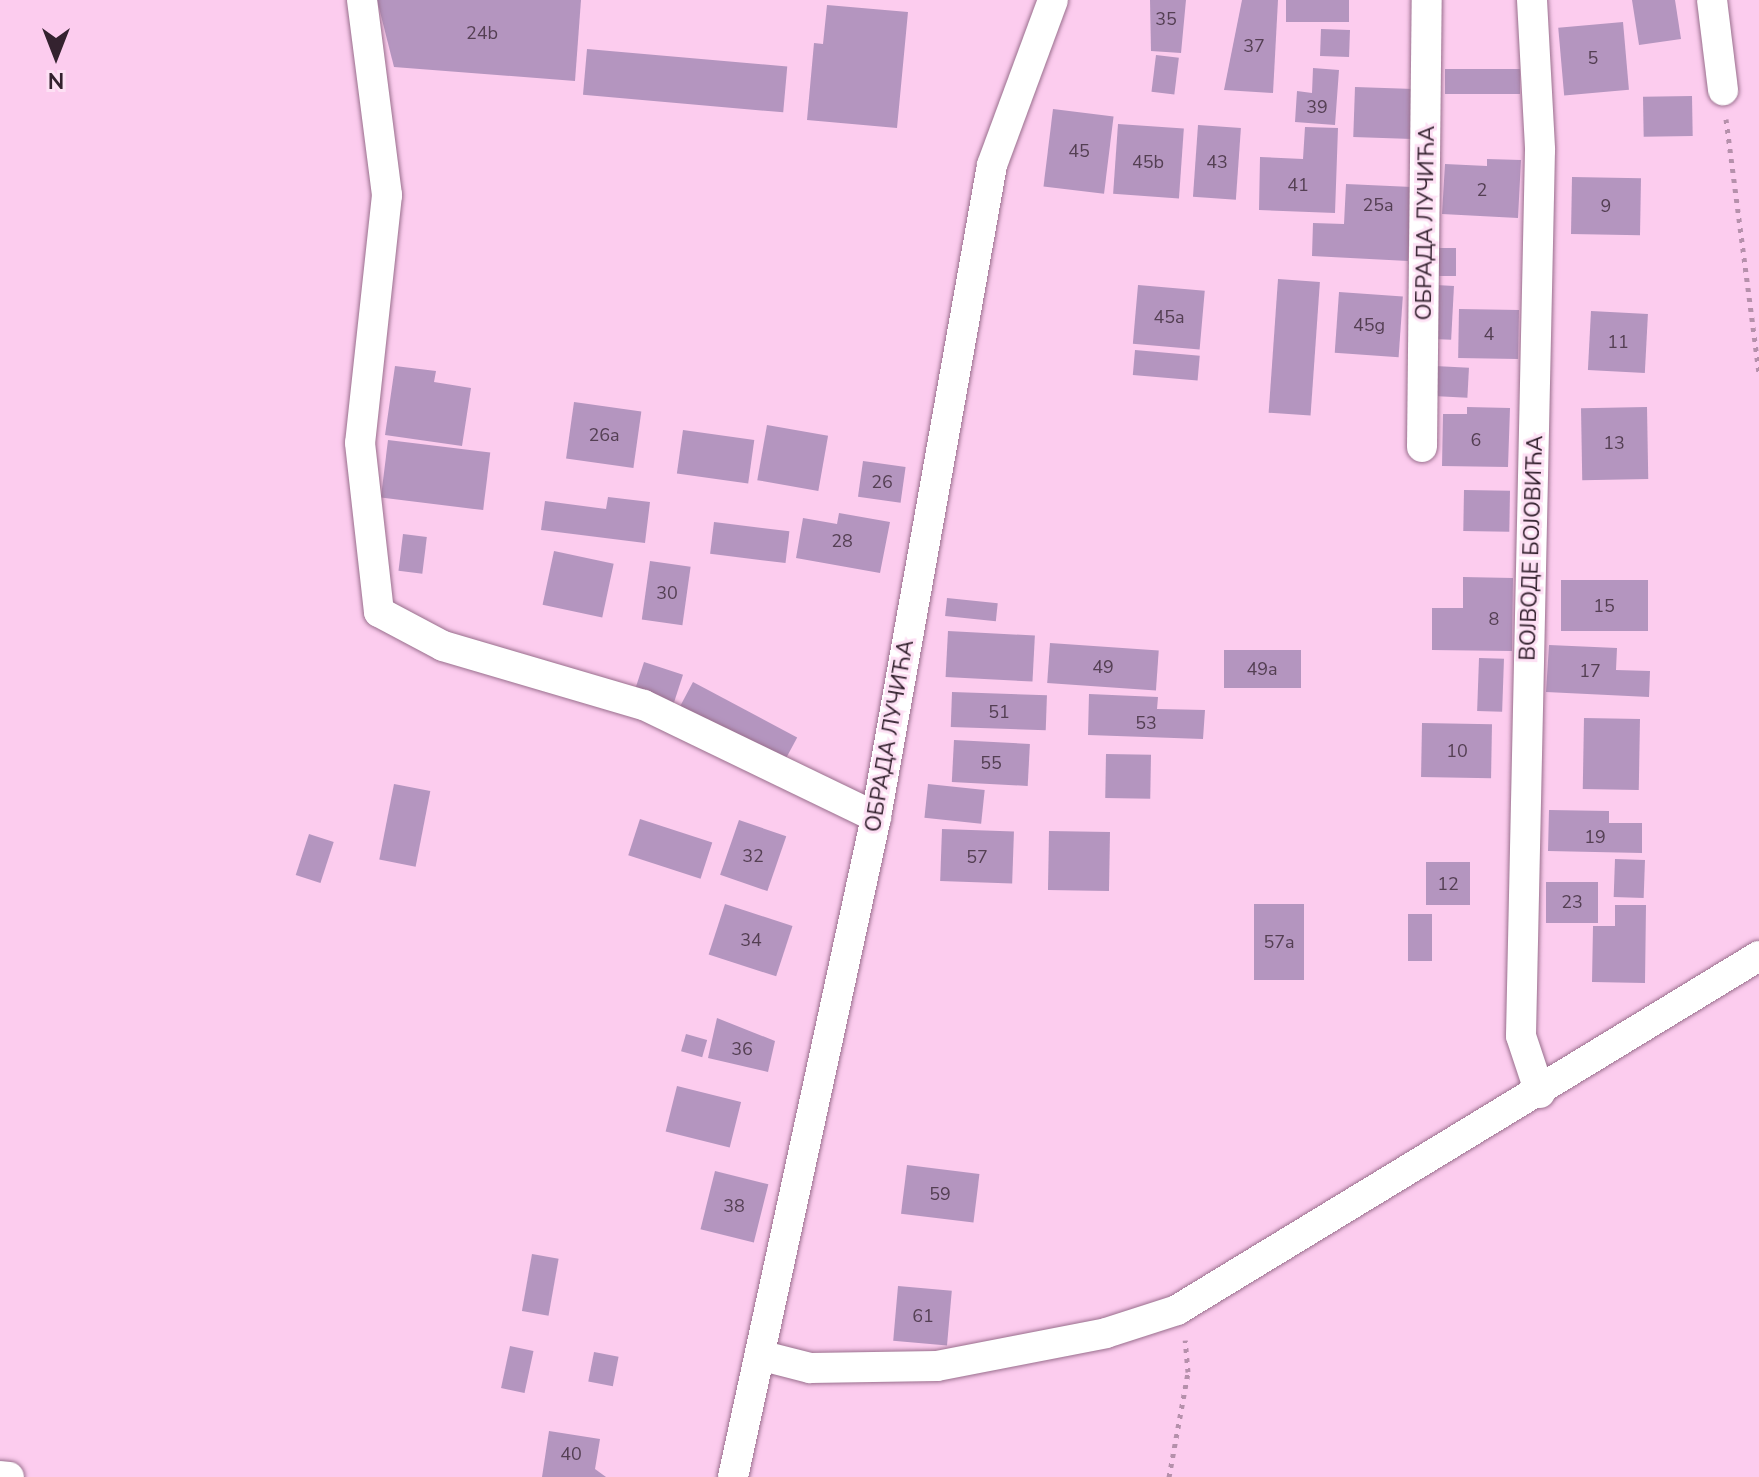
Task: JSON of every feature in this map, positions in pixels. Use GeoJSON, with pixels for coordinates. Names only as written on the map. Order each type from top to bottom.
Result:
{"type":"FeatureCollection","features":[{"type":"Feature","properties":{"kind":"street"},"geometry":{"type":"LineString","coordinates":[[362,0],[387,195],[360,443],[379,612],[443,646],[644,705],[876,817]]}},
{"type":"Feature","properties":{"kind":"street","name":"ОБРАДА ЛУЧИЋА"},"geometry":{"type":"LineString","coordinates":[[733,1477],[763,1356],[876,817],[992,165],[1053,0]]}},
{"type":"Feature","properties":{"kind":"street","name":"ОБРАДА ЛУЧИЋА"},"geometry":{"type":"LineString","coordinates":[[1422,447],[1427,0]]}},
{"type":"Feature","properties":{"kind":"street","name":"ВОЈВОДЕ БОЈОВИЋА"},"geometry":{"type":"LineString","coordinates":[[1532,0],[1540,150],[1521,1036],[1540,1093]]}},
{"type":"Feature","properties":{"kind":"street"},"geometry":{"type":"LineString","coordinates":[[1712,0],[1723,90]]}},
{"type":"Feature","properties":{"kind":"street"},"geometry":{"type":"LineString","coordinates":[[763,1356],[810,1368],[937,1366],[1106,1333],[1177,1310],[1540,1093],[1759,956]]}},
{"type":"Feature","properties":{"kind":"street"},"geometry":{"type":"LineString","coordinates":[[0,1476],[9,1477]]}},
{"type":"Feature","properties":{"kind":"path"},"geometry":{"type":"LineString","coordinates":[[1723,90],[1759,372]]}},
{"type":"Feature","properties":{"kind":"path"},"geometry":{"type":"LineString","coordinates":[[1169,1477],[1188,1372],[1177,1310]]}},
{"type":"Feature","properties":{"kind":"building"},"geometry":{"type":"Polygon","coordinates":[[[377,0],[581,0],[575,81],[394,67],[377,0]]]}},
{"type":"Feature","properties":{"kind":"building"},"geometry":{"type":"Polygon","coordinates":[[[1150,0],[1186,0],[1181,53],[1151,51],[1150,0]]]}},
{"type":"Feature","properties":{"kind":"building"},"geometry":{"type":"Polygon","coordinates":[[[1242,0],[1278,0],[1273,93],[1224,90],[1242,0]]]}},
{"type":"Feature","properties":{"kind":"building"},"geometry":{"type":"Polygon","coordinates":[[[1286,0],[1349,0],[1349,22],[1286,22],[1286,0]]]}},
{"type":"Feature","properties":{"kind":"building"},"geometry":{"type":"Polygon","coordinates":[[[1632,0],[1675,0],[1681,39],[1639,45],[1632,0]]]}},
{"type":"Feature","properties":{"kind":"building"},"geometry":{"type":"Polygon","coordinates":[[[827,5],[908,12],[897,128],[807,120],[814,43],[823,44],[827,5]]]}},
{"type":"Feature","properties":{"kind":"building"},"geometry":{"type":"Polygon","coordinates":[[[1623,22],[1629,90],[1564,95],[1558,28],[1623,22]]]}},
{"type":"Feature","properties":{"kind":"building"},"geometry":{"type":"Polygon","coordinates":[[[1321,29],[1350,30],[1349,57],[1320,56],[1321,29]]]}},
{"type":"Feature","properties":{"kind":"building"},"geometry":{"type":"Polygon","coordinates":[[[587,49],[787,67],[783,112],[583,95],[587,49]]]}},
{"type":"Feature","properties":{"kind":"building"},"geometry":{"type":"Polygon","coordinates":[[[1156,55],[1179,58],[1174,95],[1151,92],[1156,55]]]}},
{"type":"Feature","properties":{"kind":"building"},"geometry":{"type":"Polygon","coordinates":[[[1313,68],[1339,70],[1335,125],[1295,122],[1297,91],[1312,93],[1313,68]]]}},
{"type":"Feature","properties":{"kind":"building"},"geometry":{"type":"Polygon","coordinates":[[[1445,69],[1520,69],[1520,94],[1445,94],[1445,69]]]}},
{"type":"Feature","properties":{"kind":"building"},"geometry":{"type":"Polygon","coordinates":[[[1355,87],[1414,89],[1412,139],[1353,137],[1355,87]]]}},
{"type":"Feature","properties":{"kind":"building"},"geometry":{"type":"Polygon","coordinates":[[[1692,96],[1693,136],[1644,137],[1643,97],[1692,96]]]}},
{"type":"Feature","properties":{"kind":"building"},"geometry":{"type":"Polygon","coordinates":[[[1053,109],[1114,116],[1104,194],[1043,186],[1053,109]]]}},
{"type":"Feature","properties":{"kind":"building"},"geometry":{"type":"Polygon","coordinates":[[[1118,124],[1184,129],[1179,198],[1113,194],[1118,124]]]}},
{"type":"Feature","properties":{"kind":"building"},"geometry":{"type":"Polygon","coordinates":[[[1198,125],[1241,128],[1236,200],[1193,197],[1198,125]]]}},
{"type":"Feature","properties":{"kind":"building"},"geometry":{"type":"Polygon","coordinates":[[[1305,127],[1338,128],[1335,213],[1259,210],[1260,157],[1303,159],[1305,127]]]}},
{"type":"Feature","properties":{"kind":"building"},"geometry":{"type":"Polygon","coordinates":[[[1487,159],[1521,160],[1518,218],[1442,214],[1445,164],[1487,166],[1487,159]]]}},
{"type":"Feature","properties":{"kind":"building"},"geometry":{"type":"Polygon","coordinates":[[[1572,177],[1641,178],[1640,235],[1571,234],[1572,177]]]}},
{"type":"Feature","properties":{"kind":"building"},"geometry":{"type":"Polygon","coordinates":[[[1346,184],[1412,187],[1408,261],[1312,256],[1313,223],[1344,224],[1346,184]]]}},
{"type":"Feature","properties":{"kind":"building"},"geometry":{"type":"Polygon","coordinates":[[[1438,248],[1456,248],[1456,276],[1438,276],[1438,248]]]}},
{"type":"Feature","properties":{"kind":"building"},"geometry":{"type":"Polygon","coordinates":[[[1278,279],[1320,282],[1311,416],[1269,413],[1278,279]]]}},
{"type":"Feature","properties":{"kind":"building"},"geometry":{"type":"Polygon","coordinates":[[[1138,285],[1205,291],[1200,350],[1133,344],[1138,285]]]}},
{"type":"Feature","properties":{"kind":"building"},"geometry":{"type":"Polygon","coordinates":[[[1436,285],[1454,286],[1451,340],[1433,339],[1436,285]]]}},
{"type":"Feature","properties":{"kind":"building"},"geometry":{"type":"Polygon","coordinates":[[[1339,292],[1403,296],[1399,357],[1335,353],[1339,292]]]}},
{"type":"Feature","properties":{"kind":"building"},"geometry":{"type":"Polygon","coordinates":[[[1459,309],[1519,310],[1518,359],[1458,358],[1459,309]]]}},
{"type":"Feature","properties":{"kind":"building"},"geometry":{"type":"Polygon","coordinates":[[[1591,311],[1648,314],[1645,373],[1588,370],[1591,311]]]}},
{"type":"Feature","properties":{"kind":"building"},"geometry":{"type":"Polygon","coordinates":[[[1135,350],[1200,356],[1198,381],[1133,375],[1135,350]]]}},
{"type":"Feature","properties":{"kind":"building"},"geometry":{"type":"Polygon","coordinates":[[[395,366],[436,371],[434,382],[471,388],[462,446],[385,435],[395,366]]]}},
{"type":"Feature","properties":{"kind":"building"},"geometry":{"type":"Polygon","coordinates":[[[1435,366],[1469,368],[1467,398],[1433,396],[1435,366]]]}},
{"type":"Feature","properties":{"kind":"building"},"geometry":{"type":"Polygon","coordinates":[[[574,402],[641,411],[633,468],[566,458],[574,402]]]}},
{"type":"Feature","properties":{"kind":"building"},"geometry":{"type":"Polygon","coordinates":[[[1467,407],[1510,408],[1508,467],[1442,466],[1443,414],[1467,414],[1467,407]]]}},
{"type":"Feature","properties":{"kind":"building"},"geometry":{"type":"Polygon","coordinates":[[[1647,407],[1648,479],[1582,480],[1581,408],[1647,407]]]}},
{"type":"Feature","properties":{"kind":"building"},"geometry":{"type":"Polygon","coordinates":[[[767,425],[828,436],[818,491],[757,480],[767,425]]]}},
{"type":"Feature","properties":{"kind":"building"},"geometry":{"type":"Polygon","coordinates":[[[683,430],[754,440],[748,484],[677,474],[683,430]]]}},
{"type":"Feature","properties":{"kind":"building"},"geometry":{"type":"Polygon","coordinates":[[[388,440],[490,453],[483,510],[381,498],[388,440]]]}},
{"type":"Feature","properties":{"kind":"building"},"geometry":{"type":"Polygon","coordinates":[[[863,461],[906,467],[901,503],[858,497],[863,461]]]}},
{"type":"Feature","properties":{"kind":"building"},"geometry":{"type":"Polygon","coordinates":[[[1464,490],[1510,491],[1509,532],[1463,531],[1464,490]]]}},
{"type":"Feature","properties":{"kind":"building"},"geometry":{"type":"Polygon","coordinates":[[[608,497],[650,502],[645,543],[541,530],[545,501],[606,509],[608,497]]]}},
{"type":"Feature","properties":{"kind":"building"},"geometry":{"type":"Polygon","coordinates":[[[839,513],[890,522],[880,573],[796,558],[803,518],[837,524],[839,513]]]}},
{"type":"Feature","properties":{"kind":"building"},"geometry":{"type":"Polygon","coordinates":[[[714,522],[789,531],[786,563],[710,554],[714,522]]]}},
{"type":"Feature","properties":{"kind":"building"},"geometry":{"type":"Polygon","coordinates":[[[403,534],[427,537],[422,574],[398,571],[403,534]]]}},
{"type":"Feature","properties":{"kind":"building"},"geometry":{"type":"Polygon","coordinates":[[[554,551],[614,564],[602,617],[543,605],[554,551]]]}},
{"type":"Feature","properties":{"kind":"building"},"geometry":{"type":"Polygon","coordinates":[[[650,561],[691,567],[682,625],[642,619],[650,561]]]}},
{"type":"Feature","properties":{"kind":"building"},"geometry":{"type":"Polygon","coordinates":[[[1463,577],[1513,578],[1512,651],[1432,650],[1432,608],[1463,608],[1463,577]]]}},
{"type":"Feature","properties":{"kind":"building"},"geometry":{"type":"Polygon","coordinates":[[[1561,580],[1648,580],[1648,631],[1561,631],[1561,580]]]}},
{"type":"Feature","properties":{"kind":"building"},"geometry":{"type":"Polygon","coordinates":[[[947,598],[998,603],[996,621],[945,616],[947,598]]]}},
{"type":"Feature","properties":{"kind":"building"},"geometry":{"type":"Polygon","coordinates":[[[948,631],[1035,636],[1032,681],[946,677],[948,631]]]}},
{"type":"Feature","properties":{"kind":"building"},"geometry":{"type":"Polygon","coordinates":[[[1050,643],[1159,651],[1156,691],[1047,683],[1050,643]]]}},
{"type":"Feature","properties":{"kind":"building"},"geometry":{"type":"Polygon","coordinates":[[[1549,645],[1617,648],[1616,670],[1650,671],[1649,697],[1546,692],[1549,645]]]}},
{"type":"Feature","properties":{"kind":"building"},"geometry":{"type":"Polygon","coordinates":[[[1224,650],[1301,650],[1301,688],[1224,688],[1224,650]]]}},
{"type":"Feature","properties":{"kind":"building"},"geometry":{"type":"Polygon","coordinates":[[[1479,658],[1504,659],[1502,712],[1477,711],[1479,658]]]}},
{"type":"Feature","properties":{"kind":"building"},"geometry":{"type":"Polygon","coordinates":[[[644,662],[683,675],[672,709],[633,696],[644,662]]]}},
{"type":"Feature","properties":{"kind":"building"},"geometry":{"type":"Polygon","coordinates":[[[693,682],[797,737],[784,762],[680,707],[693,682]]]}},
{"type":"Feature","properties":{"kind":"building"},"geometry":{"type":"Polygon","coordinates":[[[952,692],[1047,695],[1046,730],[951,727],[952,692]]]}},
{"type":"Feature","properties":{"kind":"building"},"geometry":{"type":"Polygon","coordinates":[[[1089,694],[1158,697],[1157,709],[1205,710],[1203,739],[1088,735],[1089,694]]]}},
{"type":"Feature","properties":{"kind":"building"},"geometry":{"type":"Polygon","coordinates":[[[1584,718],[1640,719],[1639,790],[1583,789],[1584,718]]]}},
{"type":"Feature","properties":{"kind":"building"},"geometry":{"type":"Polygon","coordinates":[[[1422,723],[1492,724],[1491,778],[1421,777],[1422,723]]]}},
{"type":"Feature","properties":{"kind":"building"},"geometry":{"type":"Polygon","coordinates":[[[954,740],[1030,744],[1028,786],[952,782],[954,740]]]}},
{"type":"Feature","properties":{"kind":"building"},"geometry":{"type":"Polygon","coordinates":[[[1106,754],[1151,755],[1150,799],[1105,798],[1106,754]]]}},
{"type":"Feature","properties":{"kind":"building"},"geometry":{"type":"Polygon","coordinates":[[[394,784],[430,791],[416,867],[379,860],[394,784]]]}},
{"type":"Feature","properties":{"kind":"building"},"geometry":{"type":"Polygon","coordinates":[[[928,784],[985,790],[981,824],[924,818],[928,784]]]}},
{"type":"Feature","properties":{"kind":"building"},"geometry":{"type":"Polygon","coordinates":[[[1549,810],[1609,811],[1609,823],[1642,823],[1642,853],[1548,851],[1549,810]]]}},
{"type":"Feature","properties":{"kind":"building"},"geometry":{"type":"Polygon","coordinates":[[[640,819],[712,842],[701,879],[628,855],[640,819]]]}},
{"type":"Feature","properties":{"kind":"building"},"geometry":{"type":"Polygon","coordinates":[[[739,820],[786,836],[767,891],[720,875],[739,820]]]}},
{"type":"Feature","properties":{"kind":"building"},"geometry":{"type":"Polygon","coordinates":[[[942,829],[1014,832],[1012,883],[940,881],[942,829]]]}},
{"type":"Feature","properties":{"kind":"building"},"geometry":{"type":"Polygon","coordinates":[[[1049,831],[1110,832],[1109,891],[1048,890],[1049,831]]]}},
{"type":"Feature","properties":{"kind":"building"},"geometry":{"type":"Polygon","coordinates":[[[309,834],[334,842],[320,883],[296,875],[309,834]]]}},
{"type":"Feature","properties":{"kind":"building"},"geometry":{"type":"Polygon","coordinates":[[[1615,859],[1645,860],[1644,898],[1614,897],[1615,859]]]}},
{"type":"Feature","properties":{"kind":"building"},"geometry":{"type":"Polygon","coordinates":[[[1426,862],[1470,862],[1470,905],[1426,905],[1426,862]]]}},
{"type":"Feature","properties":{"kind":"building"},"geometry":{"type":"Polygon","coordinates":[[[1546,882],[1598,882],[1598,923],[1546,923],[1546,882]]]}},
{"type":"Feature","properties":{"kind":"building"},"geometry":{"type":"Polygon","coordinates":[[[725,904],[793,926],[776,976],[709,954],[725,904]]]}},
{"type":"Feature","properties":{"kind":"building"},"geometry":{"type":"Polygon","coordinates":[[[1254,904],[1304,904],[1304,980],[1254,980],[1254,904]]]}},
{"type":"Feature","properties":{"kind":"building"},"geometry":{"type":"Polygon","coordinates":[[[1615,905],[1646,905],[1645,983],[1592,982],[1593,926],[1615,926],[1615,905]]]}},
{"type":"Feature","properties":{"kind":"building"},"geometry":{"type":"Polygon","coordinates":[[[1408,914],[1432,914],[1432,961],[1408,961],[1408,914]]]}},
{"type":"Feature","properties":{"kind":"building"},"geometry":{"type":"Polygon","coordinates":[[[717,1018],[775,1041],[768,1072],[708,1058],[717,1018]]]}},
{"type":"Feature","properties":{"kind":"building"},"geometry":{"type":"Polygon","coordinates":[[[686,1034],[707,1040],[702,1057],[681,1051],[686,1034]]]}},
{"type":"Feature","properties":{"kind":"building"},"geometry":{"type":"Polygon","coordinates":[[[677,1086],[741,1102],[730,1148],[666,1132],[677,1086]]]}},
{"type":"Feature","properties":{"kind":"building"},"geometry":{"type":"Polygon","coordinates":[[[907,1165],[979,1174],[973,1223],[901,1214],[907,1165]]]}},
{"type":"Feature","properties":{"kind":"building"},"geometry":{"type":"Polygon","coordinates":[[[715,1171],[768,1184],[754,1243],[700,1229],[715,1171]]]}},
{"type":"Feature","properties":{"kind":"building"},"geometry":{"type":"Polygon","coordinates":[[[532,1254],[559,1259],[549,1316],[522,1311],[532,1254]]]}},
{"type":"Feature","properties":{"kind":"building"},"geometry":{"type":"Polygon","coordinates":[[[898,1286],[952,1291],[947,1345],[893,1341],[898,1286]]]}},
{"type":"Feature","properties":{"kind":"building"},"geometry":{"type":"Polygon","coordinates":[[[510,1346],[533,1351],[525,1393],[501,1388],[510,1346]]]}},
{"type":"Feature","properties":{"kind":"building"},"geometry":{"type":"Polygon","coordinates":[[[594,1352],[619,1357],[613,1386],[588,1381],[594,1352]]]}},
{"type":"Feature","properties":{"kind":"building"},"geometry":{"type":"Polygon","coordinates":[[[549,1431],[600,1439],[595,1469],[606,1477],[542,1477],[549,1431]]]}}]}
